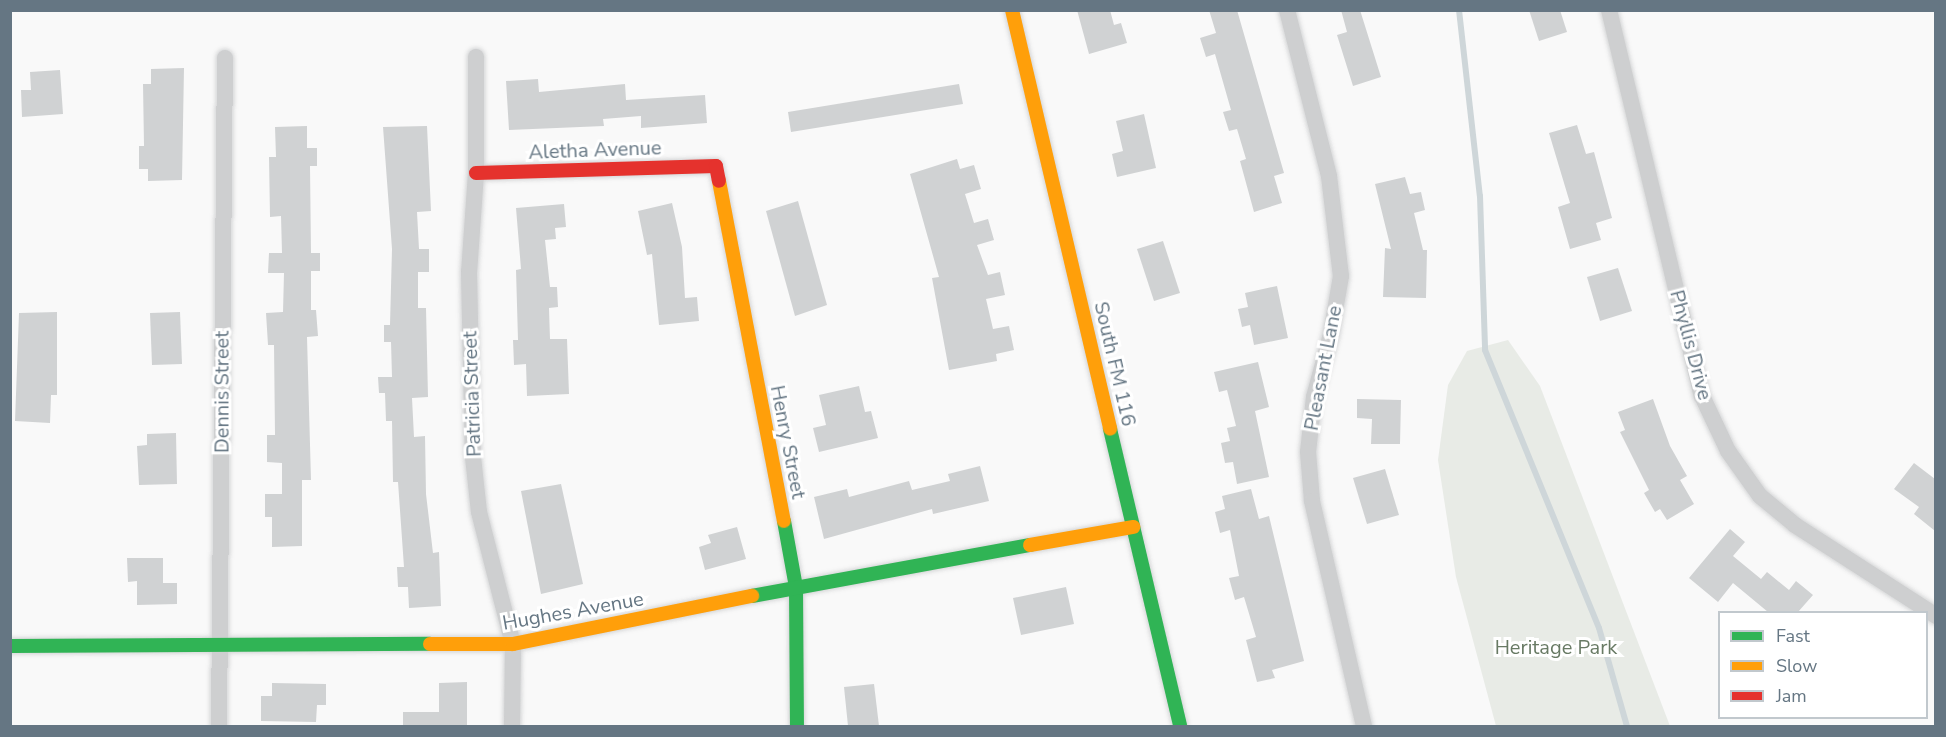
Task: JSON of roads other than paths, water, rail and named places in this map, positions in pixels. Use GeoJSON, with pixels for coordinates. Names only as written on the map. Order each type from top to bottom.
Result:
{"type":"FeatureCollection","features":[{"type":"Feature","properties":{"kind":"street","name":"South FM 116"},"geometry":{"type":"LineString","coordinates":[[1012,10],[1180,726]]}},
{"type":"Feature","properties":{"kind":"street","name":"Pleasant Lane"},"geometry":{"type":"LineString","coordinates":[[1287,10],[1329,176],[1341,276],[1331,334],[1314,397],[1308,452],[1311,501],[1365,726]]}},
{"type":"Feature","properties":{"kind":"street","name":"Phyllis Drive"},"geometry":{"type":"LineString","coordinates":[[1609,10],[1701,396],[1728,451],[1760,495],[1795,525],[1927,611]]}},
{"type":"Feature","properties":{"kind":"street","name":"Patricia Street"},"geometry":{"type":"LineString","coordinates":[[476,57],[476,173],[469,272],[473,457],[479,512],[513,644],[512,726]]}},
{"type":"Feature","properties":{"kind":"street","name":"Dennis Street"},"geometry":{"type":"LineString","coordinates":[[219,726],[225,58]]}},
{"type":"Feature","properties":{"kind":"street","name":"Aletha Avenue"},"geometry":{"type":"LineString","coordinates":[[476,173],[716,166]]}},
{"type":"Feature","properties":{"kind":"street","name":"Henry Street"},"geometry":{"type":"LineString","coordinates":[[716,166],[796,587],[797,726]]}},
{"type":"Feature","properties":{"kind":"street","name":"Hughes Avenue"},"geometry":{"type":"LineString","coordinates":[[10,646],[513,644],[796,587],[1133,527]]}},
{"type":"Feature","properties":{"kind":"waterway"},"geometry":{"type":"LineString","coordinates":[[1459,10],[1480,196],[1485,350],[1599,628],[1627,726]]}},
{"type":"Feature","properties":{"kind":"park label","name":"Heritage Park"},"geometry":{"type":"Point","coordinates":[1556,647]}}]}
